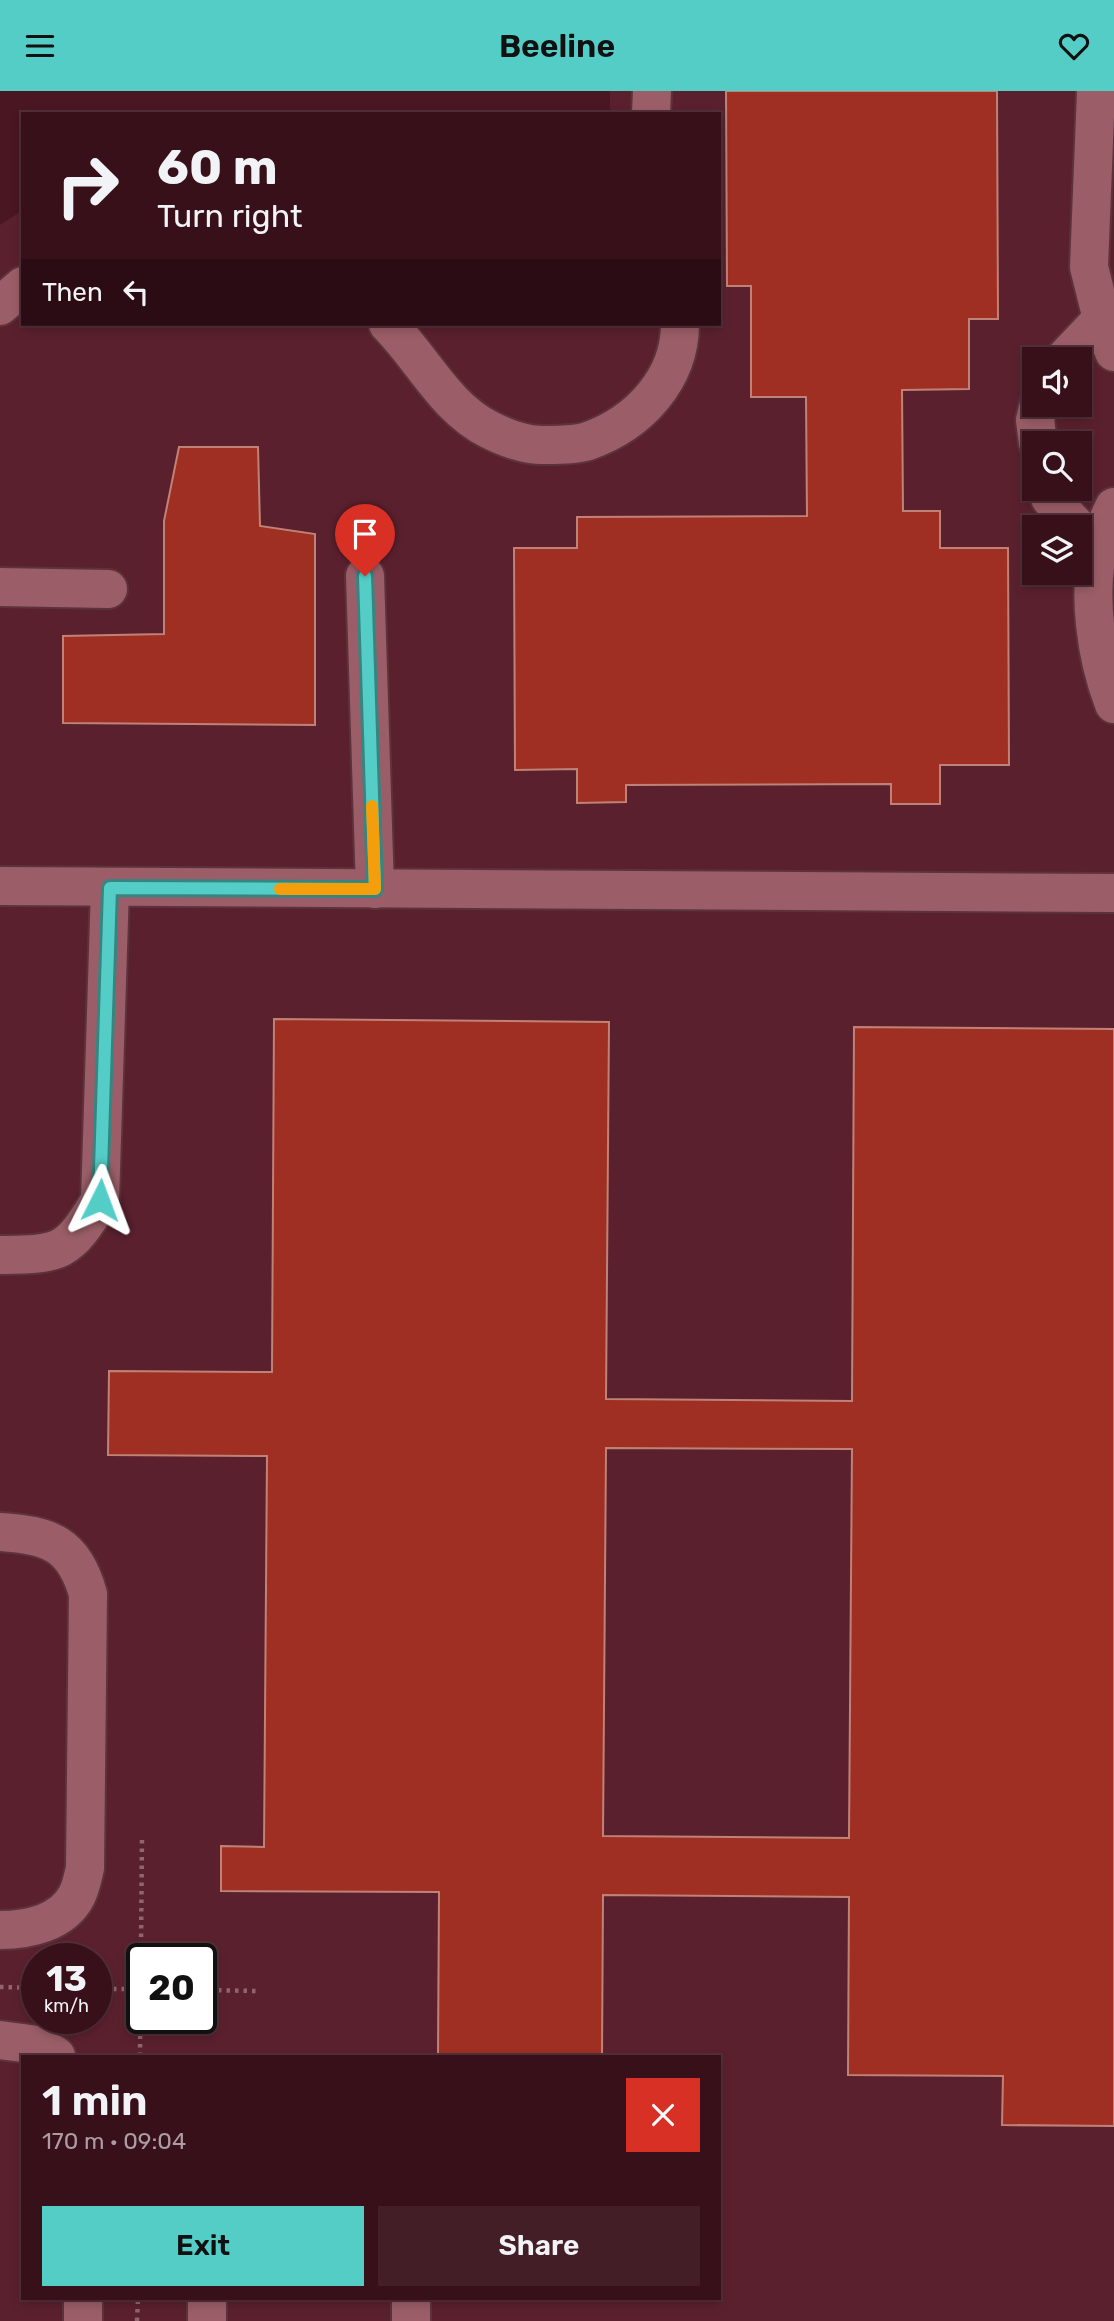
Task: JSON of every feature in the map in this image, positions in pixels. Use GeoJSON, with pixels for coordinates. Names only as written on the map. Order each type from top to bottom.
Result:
{"type":"FeatureCollection","features":[{"type":"Feature","properties":{"kind":"lane"},"geometry":{"type":"LineString","coordinates":[[651,112],[652,91]]}},
{"type":"Feature","properties":{"kind":"lane"},"geometry":{"type":"LineString","coordinates":[[1086,347],[1108,335],[1089,267],[1104,169],[1096,91]]}},
{"type":"Feature","properties":{"kind":"lane"},"geometry":{"type":"LineString","coordinates":[[0,306],[21,288]]}},
{"type":"Feature","properties":{"kind":"lane"},"geometry":{"type":"LineString","coordinates":[[390,326],[453,405],[490,430],[532,445],[586,442],[631,420],[663,386],[680,342],[680,326]]}},
{"type":"Feature","properties":{"kind":"lane"},"geometry":{"type":"LineString","coordinates":[[1053,501],[1067,515]]}},
{"type":"Feature","properties":{"kind":"lane"},"geometry":{"type":"LineString","coordinates":[[1092,527],[1114,507]]}},
{"type":"Feature","properties":{"kind":"lane"},"geometry":{"type":"LineString","coordinates":[[365,576],[375,889]]}},
{"type":"Feature","properties":{"kind":"lane"},"geometry":{"type":"LineString","coordinates":[[1091,585],[1105,681],[1114,704]]}},
{"type":"Feature","properties":{"kind":"lane"},"geometry":{"type":"LineString","coordinates":[[0,587],[108,589]]}},
{"type":"Feature","properties":{"kind":"lane"},"geometry":{"type":"LineString","coordinates":[[0,886],[1114,893]]}},
{"type":"Feature","properties":{"kind":"lane"},"geometry":{"type":"LineString","coordinates":[[0,1255],[41,1254],[65,1247],[83,1229],[100,1200],[110,888]]}},
{"type":"Feature","properties":{"kind":"lane"},"geometry":{"type":"LineString","coordinates":[[0,1532],[19,1533],[50,1541],[71,1555],[82,1572],[88,1594],[85,1868],[77,1896],[60,1914],[42,1925],[0,1930]]}},
{"type":"Feature","properties":{"kind":"lane"},"geometry":{"type":"LineString","coordinates":[[0,2040],[38,2045],[54,2055]]}},
{"type":"Feature","properties":{"kind":"lane"},"geometry":{"type":"LineString","coordinates":[[83,2300],[83,2321]]}},
{"type":"Feature","properties":{"kind":"lane"},"geometry":{"type":"LineString","coordinates":[[207,2300],[207,2321]]}},
{"type":"Feature","properties":{"kind":"lane"},"geometry":{"type":"LineString","coordinates":[[411,2300],[411,2321]]}},
{"type":"Feature","properties":{"kind":"path"},"geometry":{"type":"LineString","coordinates":[[141,1943],[142,1837]]}},
{"type":"Feature","properties":{"kind":"path"},"geometry":{"type":"LineString","coordinates":[[0,1987],[21,1988]]}},
{"type":"Feature","properties":{"kind":"path"},"geometry":{"type":"LineString","coordinates":[[217,1990],[258,1991]]}},
{"type":"Feature","properties":{"kind":"path"},"geometry":{"type":"LineString","coordinates":[[140,2034],[140,2055]]}},
{"type":"Feature","properties":{"kind":"path"},"geometry":{"type":"LineString","coordinates":[[137,2321],[138,2300]]}},
{"type":"Feature","properties":{"kind":"shaded area"},"geometry":{"type":"Polygon","coordinates":[[[610,91],[1114,91],[1114,2321],[0,2321],[0,225],[21,211],[21,326],[721,326],[721,112],[610,112],[610,91]]]}},
{"type":"Feature","properties":{"kind":"building"},"geometry":{"type":"Polygon","coordinates":[[[726,91],[997,91],[998,319],[969,319],[969,389],[902,390],[903,511],[940,511],[940,548],[1008,548],[1009,765],[940,765],[940,804],[891,804],[891,784],[626,785],[626,802],[577,803],[577,769],[515,770],[514,548],[577,548],[577,517],[807,516],[806,397],[751,397],[751,286],[727,286],[726,91]]]}},
{"type":"Feature","properties":{"kind":"building"},"geometry":{"type":"Polygon","coordinates":[[[179,447],[258,447],[260,526],[315,534],[315,725],[63,723],[63,636],[164,634],[164,521],[179,447]]]}},
{"type":"Feature","properties":{"kind":"building"},"geometry":{"type":"Polygon","coordinates":[[[274,1019],[609,1022],[606,1399],[852,1401],[854,1027],[1114,1029],[1114,2126],[1002,2125],[1003,2076],[848,2075],[849,1897],[603,1895],[602,2055],[438,2055],[439,1892],[221,1891],[221,1846],[264,1847],[267,1456],[108,1455],[109,1371],[272,1372],[274,1019]],[[606,1448],[603,1836],[849,1838],[852,1449],[606,1448]]]}},
{"type":"Feature","properties":{"kind":"slow traffic"},"geometry":{"type":"LineString","coordinates":[[280,889],[375,889],[372,806]]}},
{"type":"Feature","properties":{"kind":"route"},"geometry":{"type":"LineString","coordinates":[[100,1200],[110,888],[375,889],[365,576]]}}]}
